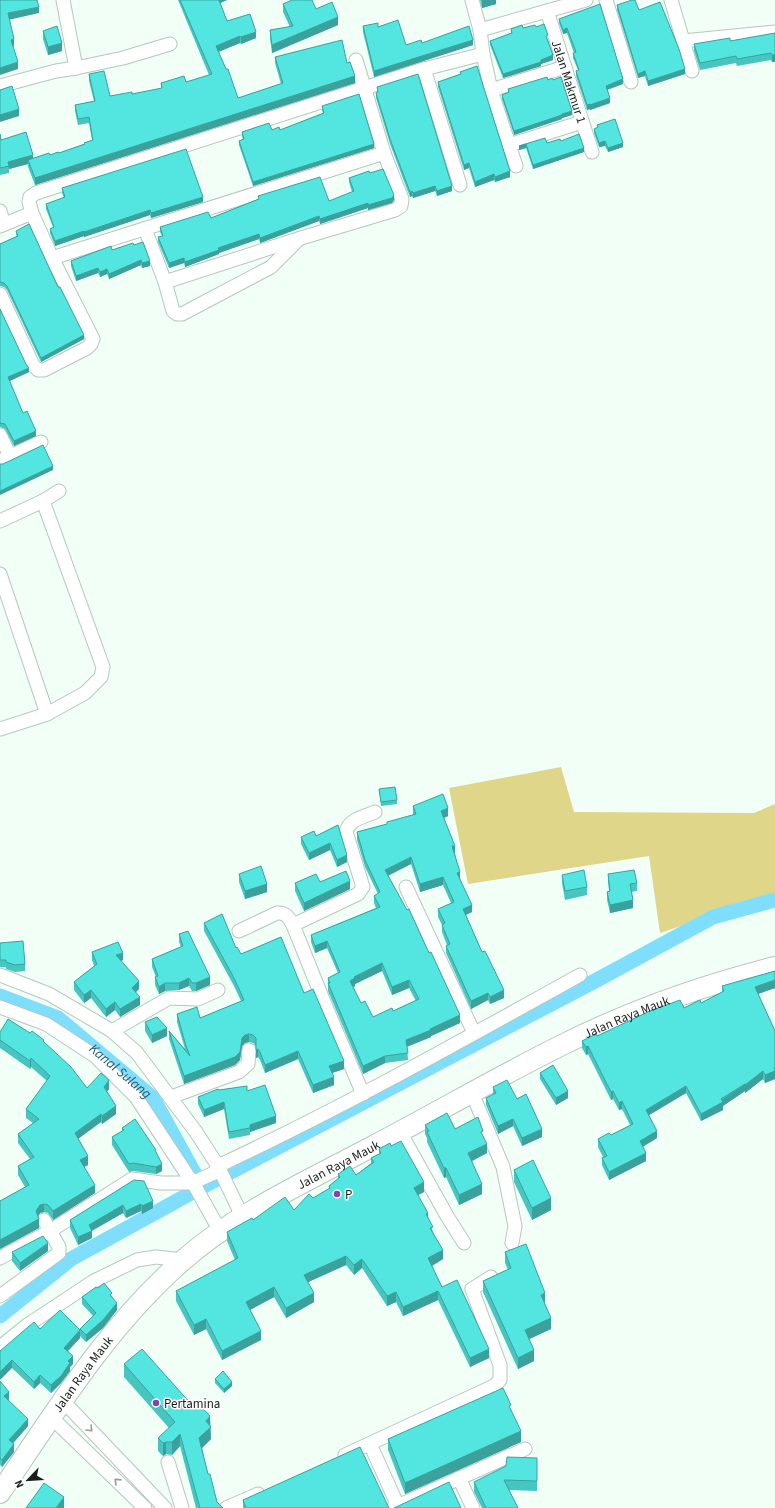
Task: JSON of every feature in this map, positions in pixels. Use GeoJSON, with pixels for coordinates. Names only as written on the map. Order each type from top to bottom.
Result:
{"type":"FeatureCollection","features":[{"type":"Feature","properties":{"kind":"main road","name":"Jalan Raya Mauk"},"geometry":{"type":"LineString","coordinates":[[0,1493],[87,1366],[136,1306],[183,1260],[216,1224],[400,1132],[559,1046],[628,1015],[724,980],[775,967]]}},
{"type":"Feature","properties":{"kind":"street"},"geometry":{"type":"LineString","coordinates":[[63,0],[76,68]]}},
{"type":"Feature","properties":{"kind":"street"},"geometry":{"type":"LineString","coordinates":[[472,0],[480,30],[482,54],[491,90],[516,166]]}},
{"type":"Feature","properties":{"kind":"street"},"geometry":{"type":"LineString","coordinates":[[480,30],[586,0]]}},
{"type":"Feature","properties":{"kind":"street"},"geometry":{"type":"LineString","coordinates":[[606,0],[631,82]]}},
{"type":"Feature","properties":{"kind":"street"},"geometry":{"type":"LineString","coordinates":[[671,0],[692,71]]}},
{"type":"Feature","properties":{"kind":"street","name":"Jalan Makmur 1"},"geometry":{"type":"LineString","coordinates":[[547,11],[592,152]]}},
{"type":"Feature","properties":{"kind":"street"},"geometry":{"type":"LineString","coordinates":[[683,41],[775,32]]}},
{"type":"Feature","properties":{"kind":"street"},"geometry":{"type":"LineString","coordinates":[[0,86],[56,70],[76,68],[123,58],[170,44]]}},
{"type":"Feature","properties":{"kind":"street"},"geometry":{"type":"LineString","coordinates":[[0,294],[33,365],[38,370],[44,370],[87,348],[93,339],[52,258],[32,213],[29,202],[30,197],[36,193],[424,69],[482,54]]}},
{"type":"Feature","properties":{"kind":"street"},"geometry":{"type":"LineString","coordinates":[[165,282],[301,238],[395,210],[400,206],[402,199],[384,154],[356,60]]}},
{"type":"Feature","properties":{"kind":"street"},"geometry":{"type":"LineString","coordinates":[[491,90],[565,67]]}},
{"type":"Feature","properties":{"kind":"street"},"geometry":{"type":"LineString","coordinates":[[424,69],[460,185]]}},
{"type":"Feature","properties":{"kind":"street"},"geometry":{"type":"LineString","coordinates":[[509,145],[582,122]]}},
{"type":"Feature","properties":{"kind":"street"},"geometry":{"type":"LineString","coordinates":[[52,258],[384,154]]}},
{"type":"Feature","properties":{"kind":"street"},"geometry":{"type":"LineString","coordinates":[[0,211],[2,225],[32,213]]}},
{"type":"Feature","properties":{"kind":"street"},"geometry":{"type":"LineString","coordinates":[[145,229],[165,282],[173,310],[177,314],[182,314],[272,266],[301,238]]}},
{"type":"Feature","properties":{"kind":"street"},"geometry":{"type":"LineString","coordinates":[[0,435],[5,458],[40,442]]}},
{"type":"Feature","properties":{"kind":"street"},"geometry":{"type":"LineString","coordinates":[[0,521],[43,501],[59,491]]}},
{"type":"Feature","properties":{"kind":"street"},"geometry":{"type":"LineString","coordinates":[[0,729],[47,714],[85,693],[102,677],[103,667],[43,501]]}},
{"type":"Feature","properties":{"kind":"street"},"geometry":{"type":"LineString","coordinates":[[0,574],[47,714]]}},
{"type":"Feature","properties":{"kind":"street"},"geometry":{"type":"LineString","coordinates":[[293,925],[358,894],[361,891],[362,884],[346,832],[347,827],[352,822],[375,812]]}},
{"type":"Feature","properties":{"kind":"street"},"geometry":{"type":"LineString","coordinates":[[406,887],[474,1033]]}},
{"type":"Feature","properties":{"kind":"street"},"geometry":{"type":"LineString","coordinates":[[239,931],[277,913],[282,913],[288,916],[363,1094]]}},
{"type":"Feature","properties":{"kind":"street"},"geometry":{"type":"LineString","coordinates":[[0,975],[49,994],[112,1031],[137,1053],[196,1132],[239,1212]]}},
{"type":"Feature","properties":{"kind":"street"},"geometry":{"type":"LineString","coordinates":[[0,1258],[47,1225],[132,1179],[161,1183],[195,1184],[580,975]]}},
{"type":"Feature","properties":{"kind":"street"},"geometry":{"type":"LineString","coordinates":[[112,1031],[169,998],[198,999],[218,990]]}},
{"type":"Feature","properties":{"kind":"street"},"geometry":{"type":"LineString","coordinates":[[0,1007],[46,1024],[95,1056],[136,1097],[195,1184],[216,1224]]}},
{"type":"Feature","properties":{"kind":"street"},"geometry":{"type":"LineString","coordinates":[[171,1097],[239,1072],[248,1064],[249,1050]]}},
{"type":"Feature","properties":{"kind":"street"},"geometry":{"type":"LineString","coordinates":[[472,1093],[503,1167],[514,1226],[512,1243]]}},
{"type":"Feature","properties":{"kind":"street"},"geometry":{"type":"LineString","coordinates":[[400,1132],[447,1216],[464,1243]]}},
{"type":"Feature","properties":{"kind":"street"},"geometry":{"type":"LineString","coordinates":[[0,1296],[57,1255],[59,1247],[47,1225]]}},
{"type":"Feature","properties":{"kind":"street"},"geometry":{"type":"LineString","coordinates":[[0,1347],[26,1326],[94,1281],[137,1260],[156,1257],[183,1260]]}},
{"type":"Feature","properties":{"kind":"street"},"geometry":{"type":"LineString","coordinates":[[334,1460],[494,1386],[500,1380],[500,1365],[472,1289],[491,1276]]}},
{"type":"Feature","properties":{"kind":"street"},"geometry":{"type":"LineString","coordinates":[[63,1401],[165,1508]]}},
{"type":"Feature","properties":{"kind":"street"},"geometry":{"type":"LineString","coordinates":[[52,1418],[145,1508]]}},
{"type":"Feature","properties":{"kind":"street"},"geometry":{"type":"LineString","coordinates":[[370,1444],[395,1507],[525,1449]]}},
{"type":"Feature","properties":{"kind":"street"},"geometry":{"type":"LineString","coordinates":[[168,1462],[182,1508]]}},
{"type":"Feature","properties":{"kind":"street"},"geometry":{"type":"LineString","coordinates":[[460,1478],[474,1508]]}},
{"type":"Feature","properties":{"kind":"street"},"geometry":{"type":"LineString","coordinates":[[226,1508],[269,1489]]}},
{"type":"Feature","properties":{"kind":"shaded area"},"geometry":{"type":"Polygon","coordinates":[[[561,767],[574,812],[754,813],[775,804],[775,895],[660,933],[649,856],[468,884],[449,788],[561,767]]]}},
{"type":"Feature","properties":{"kind":"building"},"geometry":{"type":"Polygon","coordinates":[[[0,0],[37,0],[39,7],[8,13],[14,39],[11,40],[18,62],[0,68],[0,0]]]}},
{"type":"Feature","properties":{"kind":"building"},"geometry":{"type":"Polygon","coordinates":[[[180,0],[219,0],[227,21],[250,14],[256,32],[241,37],[240,36],[216,46],[226,69],[228,69],[238,98],[283,83],[275,57],[342,40],[347,63],[350,62],[355,76],[35,178],[28,160],[49,153],[50,155],[59,153],[93,140],[89,117],[78,119],[75,105],[95,101],[89,74],[104,71],[110,96],[132,92],[132,94],[162,88],[161,83],[184,76],[186,82],[212,74],[180,0]]]}},
{"type":"Feature","properties":{"kind":"building"},"geometry":{"type":"Polygon","coordinates":[[[292,0],[312,0],[316,9],[332,2],[338,17],[272,45],[270,30],[293,26],[283,4],[292,0]]]}},
{"type":"Feature","properties":{"kind":"building"},"geometry":{"type":"Polygon","coordinates":[[[635,0],[639,10],[660,2],[679,49],[685,69],[648,81],[645,71],[638,74],[617,5],[635,0]]]}},
{"type":"Feature","properties":{"kind":"building"},"geometry":{"type":"Polygon","coordinates":[[[600,4],[623,79],[606,86],[610,98],[587,105],[576,71],[579,70],[573,53],[576,52],[567,28],[563,30],[559,19],[600,4]]]}},
{"type":"Feature","properties":{"kind":"building"},"geometry":{"type":"Polygon","coordinates":[[[398,20],[406,45],[421,40],[422,43],[469,26],[473,40],[374,71],[363,26],[378,23],[378,27],[398,20]]]}},
{"type":"Feature","properties":{"kind":"building"},"geometry":{"type":"Polygon","coordinates":[[[544,24],[548,35],[546,36],[553,55],[541,60],[541,62],[503,74],[490,41],[512,33],[511,29],[522,25],[523,28],[535,25],[536,27],[544,24]]]}},
{"type":"Feature","properties":{"kind":"building"},"geometry":{"type":"Polygon","coordinates":[[[57,26],[62,43],[48,47],[43,31],[57,26]]]}},
{"type":"Feature","properties":{"kind":"building"},"geometry":{"type":"Polygon","coordinates":[[[775,33],[775,55],[772,55],[771,53],[737,59],[736,56],[700,63],[694,44],[730,38],[730,41],[775,33]]]}},
{"type":"Feature","properties":{"kind":"building"},"geometry":{"type":"Polygon","coordinates":[[[477,66],[510,171],[495,177],[494,174],[475,182],[469,163],[464,165],[438,82],[461,74],[460,72],[477,66]]]}},
{"type":"Feature","properties":{"kind":"building"},"geometry":{"type":"Polygon","coordinates":[[[418,74],[452,186],[437,191],[435,186],[413,193],[412,191],[410,192],[390,139],[376,93],[378,92],[377,87],[418,74]]]}},
{"type":"Feature","properties":{"kind":"building"},"geometry":{"type":"Polygon","coordinates":[[[547,77],[548,80],[552,78],[553,80],[561,77],[572,111],[514,131],[502,95],[509,92],[508,89],[547,77]]]}},
{"type":"Feature","properties":{"kind":"building"},"geometry":{"type":"Polygon","coordinates":[[[12,86],[19,109],[0,115],[0,90],[12,86]]]}},
{"type":"Feature","properties":{"kind":"building"},"geometry":{"type":"Polygon","coordinates":[[[359,94],[374,144],[253,182],[239,141],[244,139],[242,132],[269,123],[272,130],[279,127],[280,130],[324,113],[322,106],[359,94]]]}},
{"type":"Feature","properties":{"kind":"building"},"geometry":{"type":"Polygon","coordinates":[[[615,119],[623,143],[608,148],[605,141],[599,143],[594,129],[598,127],[597,125],[615,119]]]}},
{"type":"Feature","properties":{"kind":"building"},"geometry":{"type":"Polygon","coordinates":[[[26,132],[33,155],[8,162],[9,166],[0,168],[0,134],[1,140],[26,132]]]}},
{"type":"Feature","properties":{"kind":"building"},"geometry":{"type":"Polygon","coordinates":[[[579,134],[584,148],[533,165],[526,144],[519,146],[545,138],[547,143],[560,139],[561,141],[579,134]]]}},
{"type":"Feature","properties":{"kind":"building"},"geometry":{"type":"Polygon","coordinates":[[[186,149],[203,197],[151,213],[150,210],[55,241],[50,229],[54,227],[46,204],[65,197],[62,188],[186,149]]]}},
{"type":"Feature","properties":{"kind":"building"},"geometry":{"type":"Polygon","coordinates":[[[383,169],[394,195],[392,198],[368,205],[368,203],[320,219],[319,216],[260,238],[259,234],[218,248],[219,250],[185,262],[184,258],[169,263],[158,237],[163,236],[160,227],[208,212],[211,218],[259,199],[258,196],[320,177],[329,201],[354,191],[349,178],[369,171],[370,173],[383,169]]]}},
{"type":"Feature","properties":{"kind":"building"},"geometry":{"type":"Polygon","coordinates":[[[29,224],[58,287],[60,287],[84,335],[41,358],[7,286],[0,282],[0,244],[18,236],[16,231],[29,224]]]}},
{"type":"Feature","properties":{"kind":"building"},"geometry":{"type":"Polygon","coordinates":[[[143,242],[150,261],[142,263],[141,260],[109,274],[107,269],[100,272],[98,268],[76,276],[71,261],[111,246],[112,250],[133,243],[134,245],[143,242]]]}},
{"type":"Feature","properties":{"kind":"building"},"geometry":{"type":"Polygon","coordinates":[[[0,309],[29,368],[8,377],[23,413],[27,411],[36,431],[14,441],[5,424],[0,423],[0,309]]]}},
{"type":"Feature","properties":{"kind":"building"},"geometry":{"type":"Polygon","coordinates":[[[43,445],[53,466],[0,491],[0,464],[3,464],[43,445]]]}},
{"type":"Feature","properties":{"kind":"building"},"geometry":{"type":"Polygon","coordinates":[[[395,787],[397,800],[381,802],[379,789],[395,787]]]}},
{"type":"Feature","properties":{"kind":"building"},"geometry":{"type":"Polygon","coordinates":[[[443,794],[448,808],[441,811],[455,846],[452,846],[460,872],[457,873],[472,905],[463,909],[482,952],[485,951],[504,990],[490,997],[488,993],[471,1001],[446,946],[450,944],[442,925],[445,923],[438,909],[454,902],[443,877],[420,884],[411,857],[385,870],[407,910],[409,909],[460,1015],[430,1029],[431,1030],[406,1040],[408,1053],[385,1056],[363,1066],[328,983],[330,983],[328,978],[340,972],[327,941],[315,946],[311,935],[380,907],[374,896],[380,892],[365,860],[357,832],[416,814],[413,806],[443,794]],[[382,963],[354,977],[355,978],[350,981],[361,1003],[365,1001],[373,1017],[392,1008],[393,1011],[419,999],[409,980],[392,987],[382,963]]]}},
{"type":"Feature","properties":{"kind":"building"},"geometry":{"type":"Polygon","coordinates":[[[338,825],[347,855],[337,860],[330,843],[309,853],[301,837],[314,831],[316,836],[338,825]]]}},
{"type":"Feature","properties":{"kind":"building"},"geometry":{"type":"Polygon","coordinates":[[[261,866],[267,884],[245,891],[239,874],[261,866]]]}},
{"type":"Feature","properties":{"kind":"building"},"geometry":{"type":"Polygon","coordinates":[[[584,870],[587,887],[565,891],[562,875],[584,870]]]}},
{"type":"Feature","properties":{"kind":"building"},"geometry":{"type":"Polygon","coordinates":[[[634,870],[637,883],[630,884],[633,900],[610,905],[607,892],[610,891],[608,874],[634,870]]]}},
{"type":"Feature","properties":{"kind":"building"},"geometry":{"type":"Polygon","coordinates":[[[346,871],[350,881],[304,903],[295,883],[316,874],[320,882],[346,871]]]}},
{"type":"Feature","properties":{"kind":"building"},"geometry":{"type":"Polygon","coordinates":[[[222,914],[236,948],[237,947],[241,954],[281,937],[304,993],[313,989],[344,1061],[329,1066],[334,1077],[313,1085],[298,1051],[265,1065],[260,1052],[258,1049],[256,1050],[256,1038],[249,1034],[242,1038],[240,1052],[235,1057],[184,1076],[169,1031],[190,1056],[177,1014],[197,1007],[200,1018],[244,1000],[234,978],[204,923],[222,914]]]}},
{"type":"Feature","properties":{"kind":"building"},"geometry":{"type":"Polygon","coordinates":[[[188,931],[210,977],[196,983],[192,983],[189,978],[179,983],[165,983],[159,987],[155,977],[158,976],[152,959],[183,946],[179,934],[188,931]]]}},
{"type":"Feature","properties":{"kind":"building"},"geometry":{"type":"Polygon","coordinates":[[[23,941],[25,964],[15,965],[6,962],[6,960],[0,960],[0,943],[23,941]]]}},
{"type":"Feature","properties":{"kind":"building"},"geometry":{"type":"Polygon","coordinates":[[[118,942],[123,953],[116,955],[139,981],[132,988],[140,997],[120,1009],[115,1002],[106,1009],[91,990],[84,995],[74,982],[97,964],[92,952],[118,942]]]}},
{"type":"Feature","properties":{"kind":"building"},"geometry":{"type":"Polygon","coordinates":[[[775,971],[775,980],[755,987],[775,1031],[775,1071],[765,1075],[763,1071],[745,1085],[721,1099],[723,1102],[701,1114],[686,1086],[646,1110],[657,1131],[640,1141],[646,1153],[609,1172],[602,1158],[607,1156],[598,1139],[609,1133],[611,1135],[633,1124],[622,1101],[619,1103],[613,1091],[611,1092],[588,1046],[586,1047],[582,1041],[596,1034],[597,1036],[650,1011],[680,1000],[684,1008],[700,1000],[701,1003],[724,991],[722,986],[775,971]]]}},
{"type":"Feature","properties":{"kind":"building"},"geometry":{"type":"Polygon","coordinates":[[[157,1017],[167,1028],[152,1035],[145,1022],[157,1017]]]}},
{"type":"Feature","properties":{"kind":"building"},"geometry":{"type":"Polygon","coordinates":[[[8,1019],[30,1033],[32,1031],[44,1040],[43,1041],[71,1067],[87,1088],[101,1073],[109,1080],[104,1087],[116,1106],[102,1116],[101,1114],[75,1133],[88,1156],[80,1160],[95,1185],[53,1211],[48,1205],[40,1205],[36,1211],[39,1219],[0,1240],[0,1201],[29,1185],[18,1166],[34,1157],[18,1134],[39,1119],[26,1109],[50,1076],[31,1058],[30,1061],[0,1040],[0,1032],[8,1019]]]}},
{"type":"Feature","properties":{"kind":"building"},"geometry":{"type":"Polygon","coordinates":[[[553,1065],[568,1091],[556,1098],[540,1073],[553,1065]]]}},
{"type":"Feature","properties":{"kind":"building"},"geometry":{"type":"Polygon","coordinates":[[[507,1080],[517,1099],[526,1094],[542,1129],[522,1138],[513,1119],[498,1126],[486,1098],[496,1093],[493,1087],[507,1080]]]}},
{"type":"Feature","properties":{"kind":"building"},"geometry":{"type":"Polygon","coordinates":[[[265,1085],[276,1116],[250,1125],[250,1128],[229,1132],[224,1102],[204,1110],[198,1097],[218,1089],[247,1086],[247,1091],[265,1085]]]}},
{"type":"Feature","properties":{"kind":"building"},"geometry":{"type":"Polygon","coordinates":[[[447,1113],[455,1129],[478,1117],[483,1131],[481,1132],[487,1144],[468,1153],[482,1184],[459,1195],[446,1168],[444,1168],[427,1132],[429,1131],[425,1125],[447,1113]]]}},
{"type":"Feature","properties":{"kind":"building"},"geometry":{"type":"Polygon","coordinates":[[[135,1119],[156,1150],[162,1164],[156,1167],[133,1163],[129,1164],[112,1137],[124,1130],[122,1128],[135,1119]]]}},
{"type":"Feature","properties":{"kind":"building"},"geometry":{"type":"Polygon","coordinates":[[[401,1141],[424,1182],[414,1188],[428,1213],[426,1214],[433,1227],[430,1228],[443,1250],[428,1258],[442,1287],[457,1280],[489,1349],[470,1358],[438,1291],[403,1307],[396,1292],[387,1296],[362,1259],[354,1265],[346,1256],[304,1275],[314,1293],[286,1308],[274,1287],[246,1302],[261,1331],[222,1351],[206,1319],[194,1325],[176,1291],[238,1258],[227,1232],[252,1218],[253,1220],[285,1197],[294,1210],[309,1194],[313,1198],[330,1188],[329,1186],[340,1177],[338,1174],[350,1166],[356,1175],[374,1162],[371,1158],[381,1153],[379,1149],[390,1143],[391,1146],[401,1141]]]}},
{"type":"Feature","properties":{"kind":"building"},"geometry":{"type":"Polygon","coordinates":[[[533,1160],[551,1198],[532,1208],[514,1170],[533,1160]]]}},
{"type":"Feature","properties":{"kind":"building"},"geometry":{"type":"Polygon","coordinates":[[[134,1180],[144,1181],[153,1201],[142,1206],[141,1204],[126,1211],[123,1205],[89,1225],[92,1231],[78,1237],[70,1220],[134,1180]]]}},
{"type":"Feature","properties":{"kind":"building"},"geometry":{"type":"Polygon","coordinates":[[[43,1236],[48,1243],[20,1263],[12,1252],[43,1236]]]}},
{"type":"Feature","properties":{"kind":"building"},"geometry":{"type":"Polygon","coordinates":[[[526,1244],[545,1293],[541,1295],[551,1318],[525,1330],[534,1350],[518,1358],[483,1281],[511,1268],[505,1252],[526,1244]]]}},
{"type":"Feature","properties":{"kind":"building"},"geometry":{"type":"Polygon","coordinates":[[[104,1283],[112,1293],[110,1295],[117,1303],[103,1320],[86,1335],[80,1329],[96,1313],[82,1297],[104,1283]]]}},
{"type":"Feature","properties":{"kind":"building"},"geometry":{"type":"Polygon","coordinates":[[[60,1310],[80,1330],[64,1348],[73,1356],[68,1361],[70,1363],[61,1376],[51,1385],[40,1375],[34,1382],[12,1360],[0,1372],[0,1351],[34,1322],[40,1329],[60,1310]]]}},
{"type":"Feature","properties":{"kind":"building"},"geometry":{"type":"Polygon","coordinates":[[[142,1349],[192,1405],[196,1401],[210,1416],[206,1421],[211,1427],[199,1438],[217,1502],[223,1508],[200,1508],[180,1434],[172,1442],[163,1443],[158,1438],[175,1422],[124,1364],[142,1349]]]}},
{"type":"Feature","properties":{"kind":"building"},"geometry":{"type":"Polygon","coordinates":[[[223,1371],[232,1382],[224,1389],[215,1379],[223,1371]]]}},
{"type":"Feature","properties":{"kind":"building"},"geometry":{"type":"Polygon","coordinates":[[[0,1381],[9,1392],[4,1396],[28,1419],[9,1440],[14,1444],[2,1460],[0,1458],[0,1381]]]}},
{"type":"Feature","properties":{"kind":"building"},"geometry":{"type":"Polygon","coordinates":[[[503,1388],[511,1405],[509,1406],[521,1431],[405,1483],[388,1439],[503,1388]]]}},
{"type":"Feature","properties":{"kind":"building"},"geometry":{"type":"Polygon","coordinates":[[[360,1447],[389,1508],[246,1508],[243,1500],[360,1447]]]}},
{"type":"Feature","properties":{"kind":"building"},"geometry":{"type":"Polygon","coordinates":[[[507,1457],[537,1458],[537,1481],[504,1480],[518,1508],[486,1508],[474,1482],[506,1466],[507,1457]]]}},
{"type":"Feature","properties":{"kind":"building"},"geometry":{"type":"Polygon","coordinates":[[[449,1482],[461,1508],[394,1508],[449,1482]]]}},
{"type":"Feature","properties":{"kind":"building"},"geometry":{"type":"Polygon","coordinates":[[[44,1483],[64,1497],[56,1508],[26,1508],[44,1483]]]}},
{"type":"Feature","properties":{"kind":"waterway"},"geometry":{"type":"LineString","coordinates":[[0,1316],[71,1259],[202,1187],[595,981],[713,917],[775,900]]}},
{"type":"Feature","properties":{"kind":"waterway","name":"Kanal Sulang"},"geometry":{"type":"LineString","coordinates":[[0,996],[58,1018],[153,1098],[202,1187]]}},
{"type":"Feature","properties":{"kind":"place","name":"P"},"geometry":{"type":"Point","coordinates":[337,1194]}},
{"type":"Feature","properties":{"kind":"place","name":"Pertamina"},"geometry":{"type":"Point","coordinates":[156,1403]}}]}
